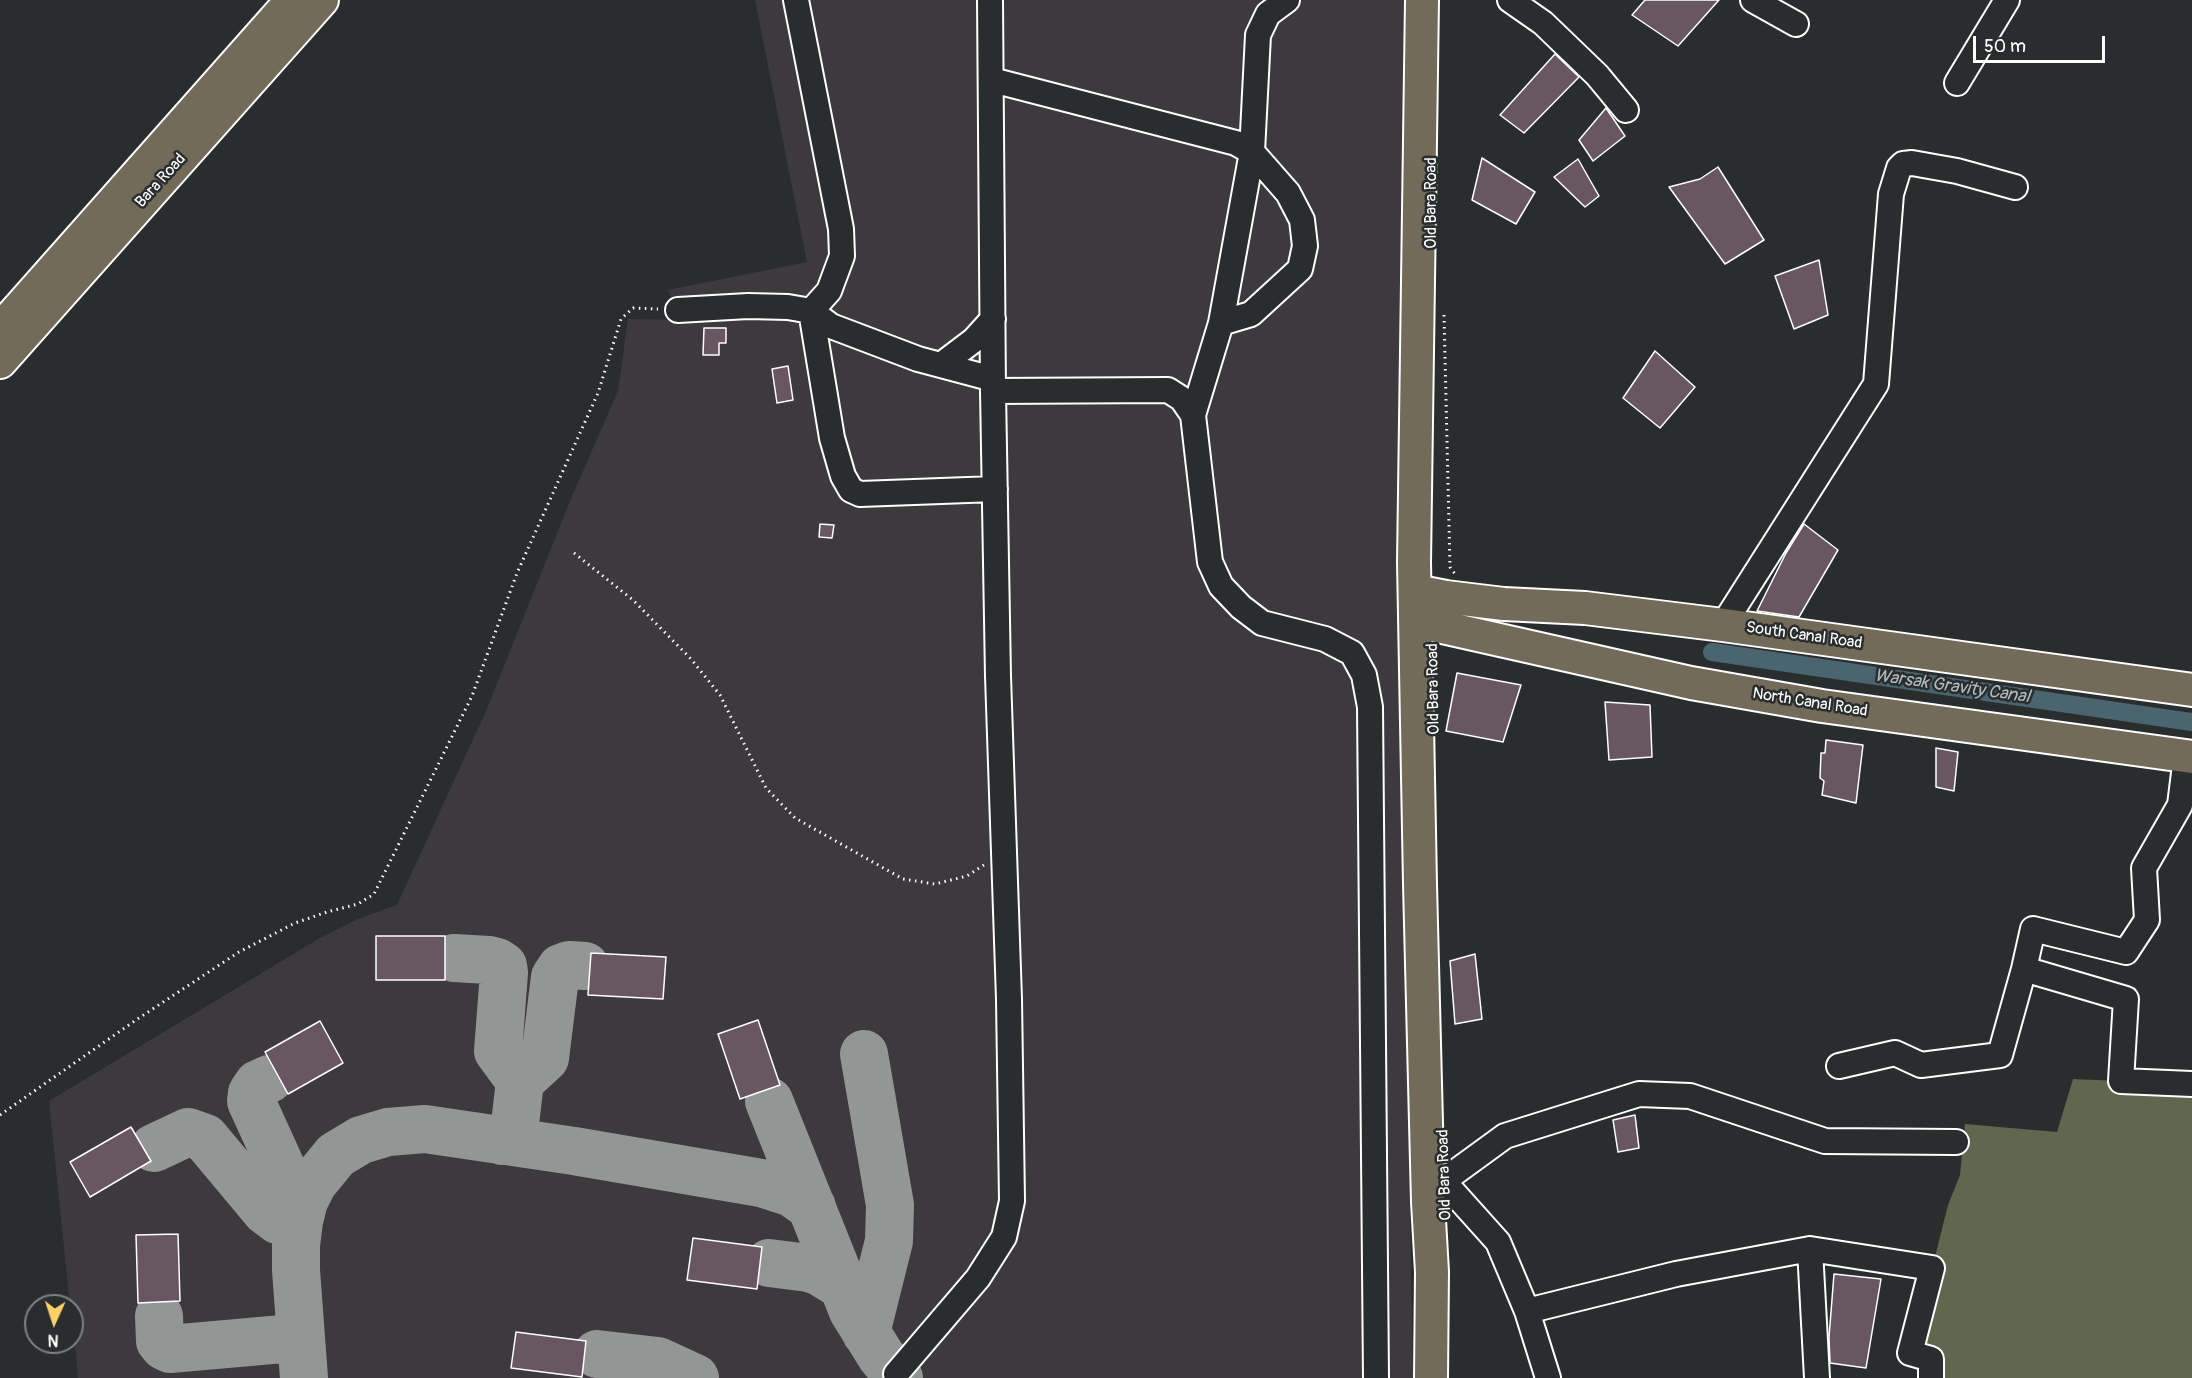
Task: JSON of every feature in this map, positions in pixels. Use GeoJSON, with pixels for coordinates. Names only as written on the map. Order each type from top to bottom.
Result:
{"type":"FeatureCollection","features":[{"type":"Feature","properties":{"kind":"main road"},"geometry":{"type":"LineString","coordinates":[[0,329],[292,0]]}},
{"type":"Feature","properties":{"kind":"main road","name":"Bara Road"},"geometry":{"type":"LineString","coordinates":[[0,362],[322,0]]}},
{"type":"Feature","properties":{"kind":"main road"},"geometry":{"type":"LineString","coordinates":[[1422,0],[1423,607]]}},
{"type":"Feature","properties":{"kind":"main road","name":"Old Bara Road"},"geometry":{"type":"LineString","coordinates":[[1433,0],[1423,607],[1432,1024],[1446,1181],[1447,1378]]}},
{"type":"Feature","properties":{"kind":"main road","name":"South Canal Road"},"geometry":{"type":"LineString","coordinates":[[1423,607],[1473,600],[1585,608],[2192,690]]}},
{"type":"Feature","properties":{"kind":"main road","name":"North Canal Road"},"geometry":{"type":"LineString","coordinates":[[1423,607],[1576,657],[1691,683],[1822,706],[2189,757]]}},
{"type":"Feature","properties":{"kind":"main road"},"geometry":{"type":"LineString","coordinates":[[1576,657],[1577,626],[1585,608]]}},
{"type":"Feature","properties":{"kind":"main road"},"geometry":{"type":"LineString","coordinates":[[1431,1378],[1432,1272],[1428,1202],[1432,1024]]}},
{"type":"Feature","properties":{"kind":"street"},"geometry":{"type":"LineString","coordinates":[[796,0],[841,229],[842,256],[829,291],[811,311]]}},
{"type":"Feature","properties":{"kind":"street"},"geometry":{"type":"LineString","coordinates":[[896,1374],[978,1278],[1004,1237],[1012,1201],[993,385],[990,0]]}},
{"type":"Feature","properties":{"kind":"street"},"geometry":{"type":"LineString","coordinates":[[1287,0],[1268,14],[1258,35],[1252,152],[1221,323],[1192,415],[1210,562],[1221,586],[1241,607],[1262,623],[1324,639],[1352,653],[1364,675],[1370,706],[1376,1378]]}},
{"type":"Feature","properties":{"kind":"street"},"geometry":{"type":"LineString","coordinates":[[1510,0],[1543,23],[1597,75],[1626,110]]}},
{"type":"Feature","properties":{"kind":"street"},"geometry":{"type":"LineString","coordinates":[[1753,0],[1796,24]]}},
{"type":"Feature","properties":{"kind":"street"},"geometry":{"type":"LineString","coordinates":[[1957,83],[2007,0]]}},
{"type":"Feature","properties":{"kind":"street"},"geometry":{"type":"LineString","coordinates":[[992,80],[1236,142],[1252,152],[1288,193],[1302,220],[1305,246],[1300,269],[1251,314],[1221,323]]}},
{"type":"Feature","properties":{"kind":"street"},"geometry":{"type":"LineString","coordinates":[[1723,625],[1876,384],[1891,194],[1899,168],[1904,164],[1912,163],[1957,171],[2015,188]]}},
{"type":"Feature","properties":{"kind":"street"},"geometry":{"type":"LineString","coordinates":[[678,310],[748,306],[788,307],[811,311],[831,326],[993,385],[1168,390],[1182,399],[1192,415]]}},
{"type":"Feature","properties":{"kind":"street"},"geometry":{"type":"LineString","coordinates":[[811,311],[832,438],[843,476],[851,490],[860,494],[995,489]]}},
{"type":"Feature","properties":{"kind":"street"},"geometry":{"type":"LineString","coordinates":[[941,365],[974,339],[993,319]]}},
{"type":"Feature","properties":{"kind":"street"},"geometry":{"type":"LineString","coordinates":[[1839,1066],[1895,1053],[1922,1065],[2000,1055],[2033,928],[2126,952],[2147,920],[2144,868],[2180,805],[2189,757]]}},
{"type":"Feature","properties":{"kind":"street"},"geometry":{"type":"LineString","coordinates":[[2024,969],[2126,999],[2121,1081],[2192,1084]]}},
{"type":"Feature","properties":{"kind":"street"},"geometry":{"type":"LineString","coordinates":[[1548,1378],[1527,1311],[1498,1242],[1446,1181],[1505,1136],[1639,1094],[1690,1096],[1825,1141],[1956,1142]]}},
{"type":"Feature","properties":{"kind":"street"},"geometry":{"type":"LineString","coordinates":[[1527,1311],[1676,1274],[1810,1249],[1932,1268],[1910,1353],[1931,1359],[1931,1378]]}},
{"type":"Feature","properties":{"kind":"street"},"geometry":{"type":"LineString","coordinates":[[1810,1249],[1817,1378]]}},
{"type":"Feature","properties":{"kind":"path"},"geometry":{"type":"LineString","coordinates":[[1443,306],[1450,567],[1473,600]]}},
{"type":"Feature","properties":{"kind":"path"},"geometry":{"type":"LineString","coordinates":[[0,1115],[136,1020],[239,952],[295,923],[358,904],[374,894],[472,696],[517,573],[598,393],[621,319],[633,308],[678,310]]}},
{"type":"Feature","properties":{"kind":"path"},"geometry":{"type":"LineString","coordinates":[[574,553],[633,600],[691,659],[720,695],[766,788],[795,818],[903,879],[935,884],[967,876],[1003,852]]}},
{"type":"Feature","properties":{"kind":"shaded area"},"geometry":{"type":"Polygon","coordinates":[[[755,0],[1407,0],[1398,571],[1413,1378],[78,1378],[76,1354],[84,1354],[84,1294],[69,1294],[49,1101],[320,938],[358,919],[397,905],[486,711],[570,501],[618,391],[628,319],[682,320],[668,290],[807,262],[755,0]]]}},
{"type":"Feature","properties":{"kind":"green space"},"geometry":{"type":"Polygon","coordinates":[[[2073,1079],[2192,1084],[2192,1378],[1932,1378],[1911,1352],[1948,1205],[1960,1175],[1965,1124],[2057,1132],[2073,1079]]]}},
{"type":"Feature","properties":{"kind":"building"},"geometry":{"type":"Polygon","coordinates":[[[1645,0],[1719,0],[1678,46],[1632,15],[1645,0]]]}},
{"type":"Feature","properties":{"kind":"building"},"geometry":{"type":"Polygon","coordinates":[[[1555,54],[1579,77],[1524,133],[1500,115],[1555,54]]]}},
{"type":"Feature","properties":{"kind":"building"},"geometry":{"type":"Polygon","coordinates":[[[1606,108],[1625,136],[1593,161],[1579,140],[1606,108]]]}},
{"type":"Feature","properties":{"kind":"building"},"geometry":{"type":"Polygon","coordinates":[[[1482,158],[1535,192],[1516,224],[1472,200],[1482,158]]]}},
{"type":"Feature","properties":{"kind":"building"},"geometry":{"type":"Polygon","coordinates":[[[1578,159],[1599,196],[1585,207],[1554,177],[1578,159]]]}},
{"type":"Feature","properties":{"kind":"building"},"geometry":{"type":"Polygon","coordinates":[[[1718,167],[1764,240],[1725,264],[1669,187],[1700,179],[1718,167]]]}},
{"type":"Feature","properties":{"kind":"building"},"geometry":{"type":"Polygon","coordinates":[[[1819,260],[1828,315],[1794,329],[1775,276],[1819,260]]]}},
{"type":"Feature","properties":{"kind":"building"},"geometry":{"type":"Polygon","coordinates":[[[704,328],[726,328],[726,343],[719,343],[719,355],[703,355],[704,328]]]}},
{"type":"Feature","properties":{"kind":"building"},"geometry":{"type":"Polygon","coordinates":[[[1655,351],[1695,387],[1660,428],[1623,398],[1655,351]]]}},
{"type":"Feature","properties":{"kind":"building"},"geometry":{"type":"Polygon","coordinates":[[[788,366],[793,400],[777,403],[772,369],[788,366]]]}},
{"type":"Feature","properties":{"kind":"building"},"geometry":{"type":"Polygon","coordinates":[[[820,524],[834,525],[832,538],[819,537],[820,524]]]}},
{"type":"Feature","properties":{"kind":"building"},"geometry":{"type":"Polygon","coordinates":[[[1804,524],[1838,550],[1799,617],[1757,611],[1786,553],[1804,524]]]}},
{"type":"Feature","properties":{"kind":"building"},"geometry":{"type":"Polygon","coordinates":[[[1457,673],[1521,685],[1503,742],[1446,731],[1457,673]]]}},
{"type":"Feature","properties":{"kind":"building"},"geometry":{"type":"Polygon","coordinates":[[[1605,702],[1650,705],[1652,757],[1609,760],[1605,702]]]}},
{"type":"Feature","properties":{"kind":"building"},"geometry":{"type":"Polygon","coordinates":[[[1826,740],[1863,745],[1856,803],[1822,795],[1824,781],[1820,778],[1821,753],[1825,753],[1826,740]]]}},
{"type":"Feature","properties":{"kind":"building"},"geometry":{"type":"Polygon","coordinates":[[[1936,748],[1958,752],[1954,791],[1936,787],[1936,748]]]}},
{"type":"Feature","properties":{"kind":"building"},"geometry":{"type":"Polygon","coordinates":[[[376,936],[445,936],[445,980],[376,980],[376,936]]]}},
{"type":"Feature","properties":{"kind":"building"},"geometry":{"type":"Polygon","coordinates":[[[591,953],[666,957],[663,999],[588,995],[591,953]]]}},
{"type":"Feature","properties":{"kind":"building"},"geometry":{"type":"Polygon","coordinates":[[[1475,954],[1482,1019],[1455,1024],[1450,961],[1475,954]]]}},
{"type":"Feature","properties":{"kind":"building"},"geometry":{"type":"Polygon","coordinates":[[[758,1020],[780,1085],[740,1099],[718,1034],[758,1020]]]}},
{"type":"Feature","properties":{"kind":"building"},"geometry":{"type":"Polygon","coordinates":[[[320,1021],[343,1063],[288,1094],[265,1052],[320,1021]]]}},
{"type":"Feature","properties":{"kind":"building"},"geometry":{"type":"Polygon","coordinates":[[[1635,1115],[1639,1148],[1618,1152],[1613,1120],[1635,1115]]]}},
{"type":"Feature","properties":{"kind":"building"},"geometry":{"type":"Polygon","coordinates":[[[131,1127],[151,1161],[90,1197],[70,1162],[131,1127]]]}},
{"type":"Feature","properties":{"kind":"building"},"geometry":{"type":"Polygon","coordinates":[[[178,1234],[180,1301],[138,1303],[136,1235],[178,1234]]]}},
{"type":"Feature","properties":{"kind":"building"},"geometry":{"type":"Polygon","coordinates":[[[693,1238],[762,1247],[757,1289],[687,1280],[693,1238]]]}},
{"type":"Feature","properties":{"kind":"building"},"geometry":{"type":"Polygon","coordinates":[[[1834,1274],[1881,1279],[1866,1368],[1830,1363],[1829,1337],[1834,1274]]]}},
{"type":"Feature","properties":{"kind":"building"},"geometry":{"type":"Polygon","coordinates":[[[516,1332],[586,1341],[582,1377],[511,1368],[516,1332]]]}},
{"type":"Feature","properties":{"kind":"waterway","name":"Warsak Gravity Canal"},"geometry":{"type":"LineString","coordinates":[[1712,652],[2192,722]]}},
{"type":"Feature","properties":{"kind":"taxiway"},"geometry":{"type":"LineString","coordinates":[[454,958],[489,960],[503,966],[498,1051],[520,1081],[515,1124],[502,1141]]}},
{"type":"Feature","properties":{"kind":"taxiway"},"geometry":{"type":"LineString","coordinates":[[520,1081],[545,1058],[555,977],[561,968],[569,965],[585,966]]}},
{"type":"Feature","properties":{"kind":"taxiway"},"geometry":{"type":"LineString","coordinates":[[864,1054],[890,1205],[889,1241],[866,1333]]}},
{"type":"Feature","properties":{"kind":"taxiway"},"geometry":{"type":"LineString","coordinates":[[269,1079],[258,1084],[252,1093],[251,1101],[301,1211]]}},
{"type":"Feature","properties":{"kind":"taxiway"},"geometry":{"type":"LineString","coordinates":[[769,1101],[853,1311],[881,1356],[899,1378]]}},
{"type":"Feature","properties":{"kind":"taxiway"},"geometry":{"type":"LineString","coordinates":[[304,1378],[296,1270],[299,1221],[304,1201],[313,1183],[336,1155],[361,1140],[388,1132],[425,1129],[574,1151],[761,1183],[792,1193],[812,1207]]}},
{"type":"Feature","properties":{"kind":"taxiway"},"geometry":{"type":"LineString","coordinates":[[154,1148],[188,1132],[205,1138],[266,1211],[278,1220],[299,1221]]}},
{"type":"Feature","properties":{"kind":"taxiway"},"geometry":{"type":"LineString","coordinates":[[769,1263],[809,1268],[843,1286]]}},
{"type":"Feature","properties":{"kind":"taxiway"},"geometry":{"type":"LineString","coordinates":[[159,1316],[160,1341],[170,1349],[283,1339],[302,1349]]}},
{"type":"Feature","properties":{"kind":"taxiway"},"geometry":{"type":"LineString","coordinates":[[597,1354],[658,1361],[695,1378]]}}]}
